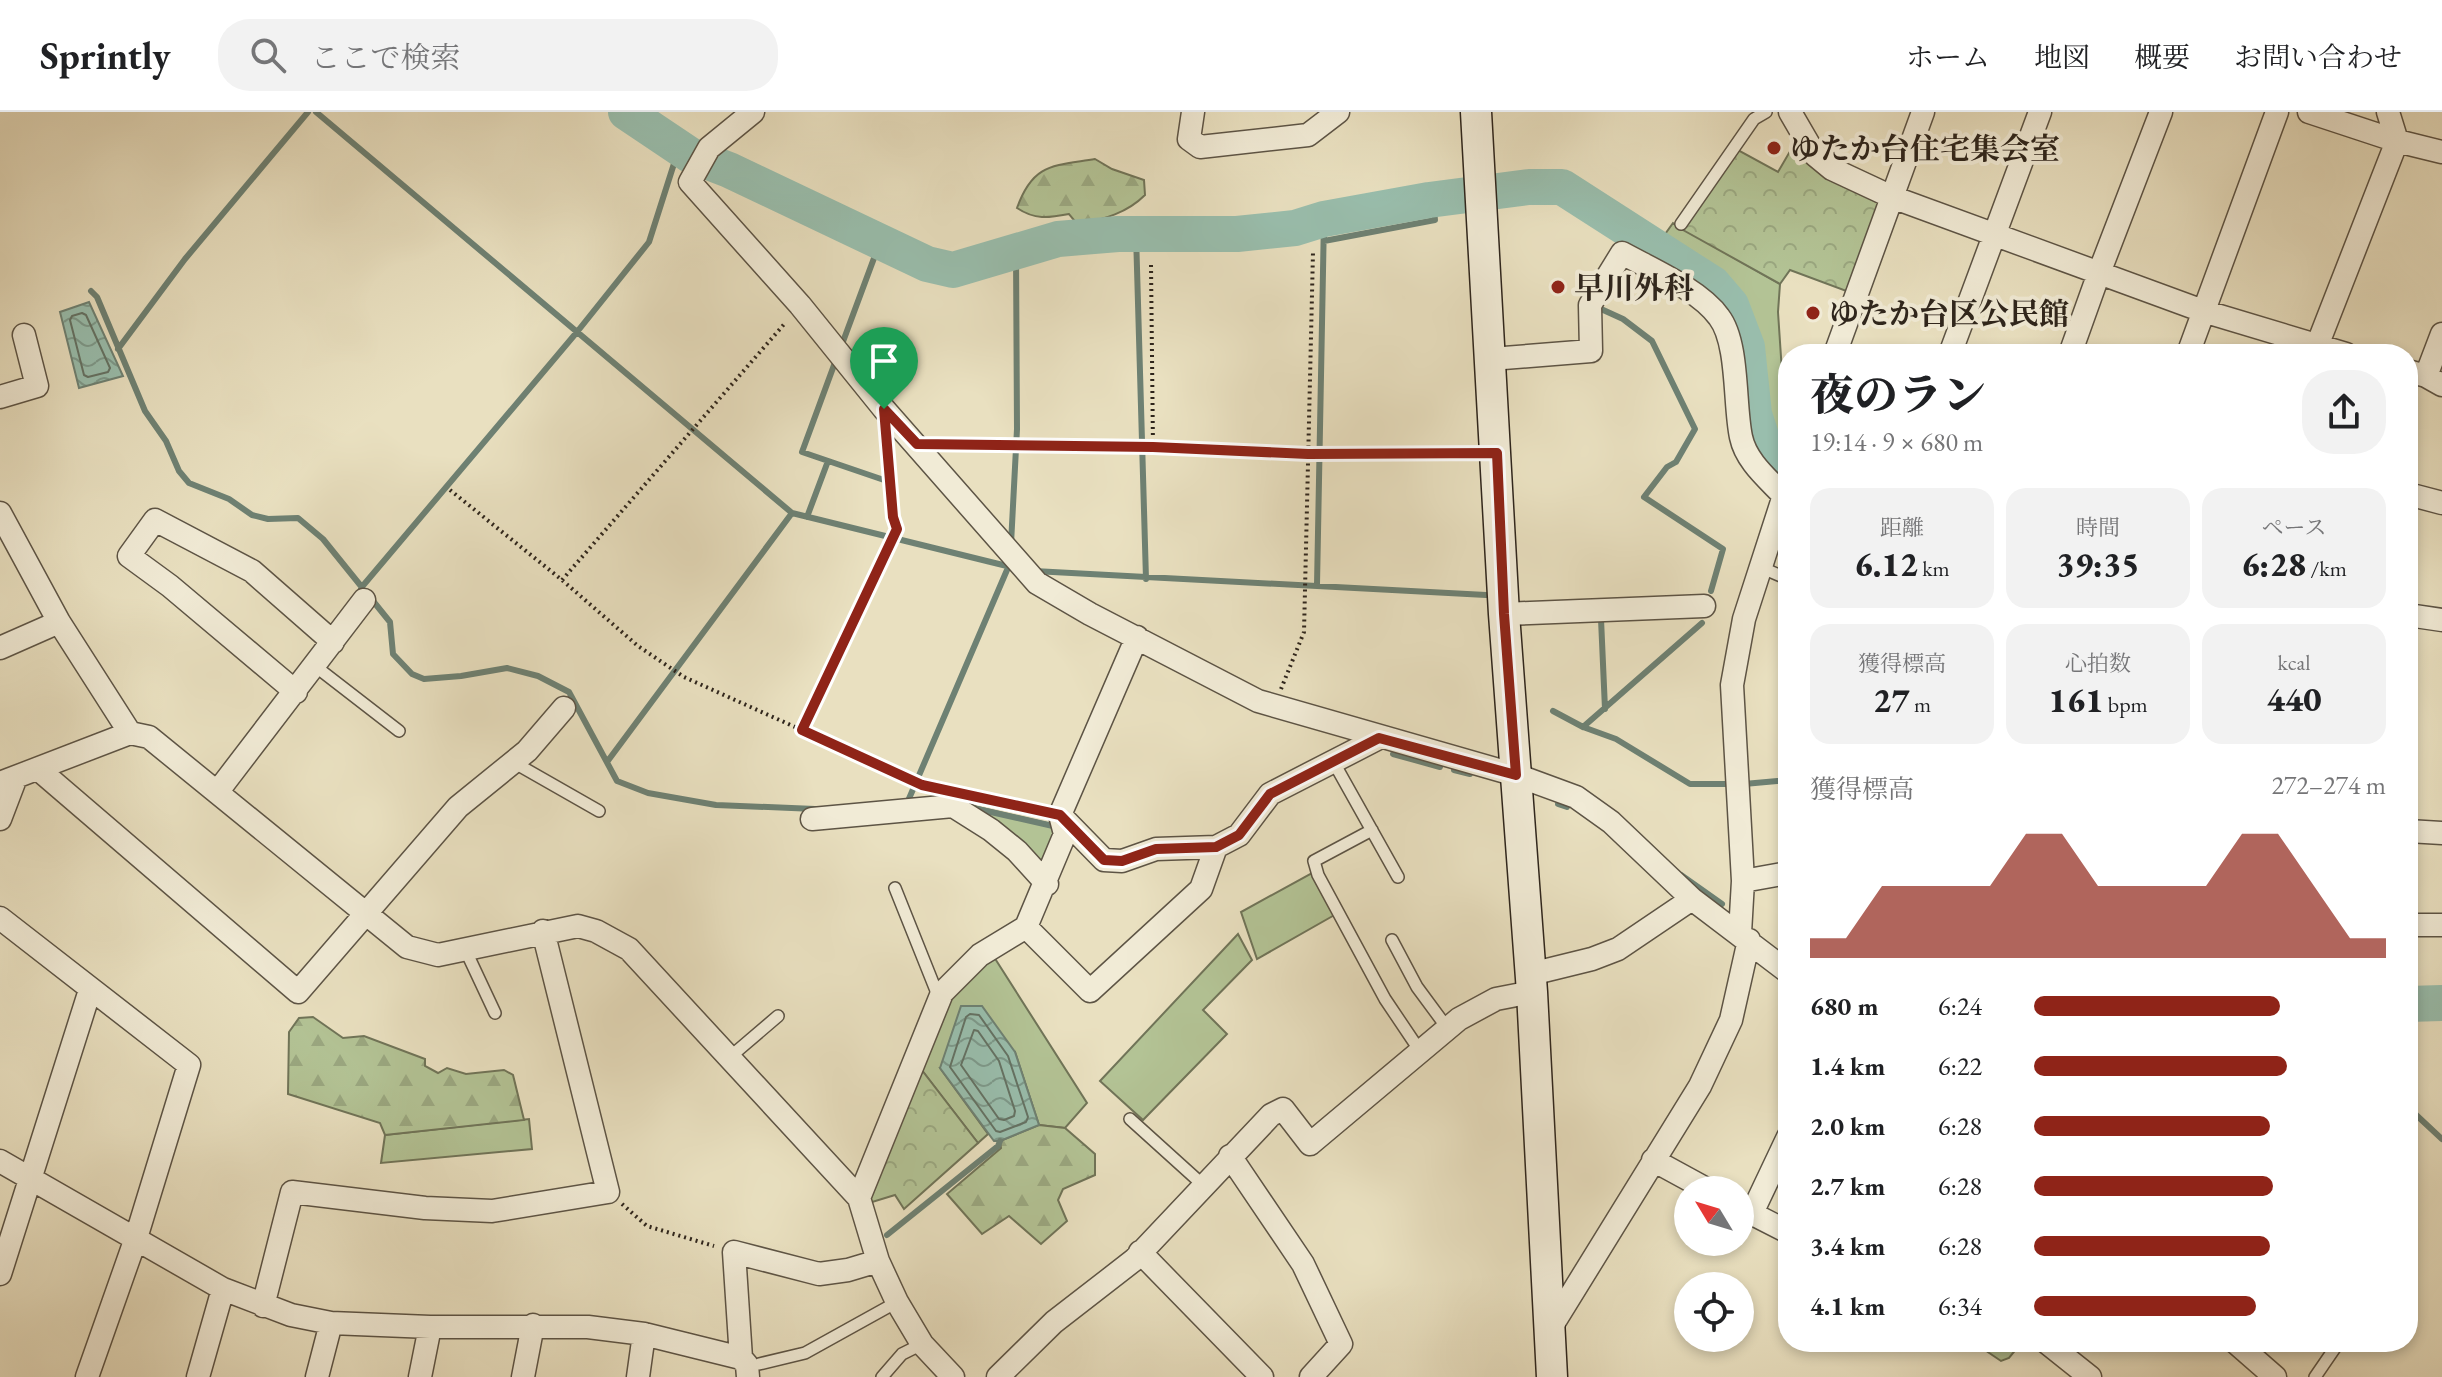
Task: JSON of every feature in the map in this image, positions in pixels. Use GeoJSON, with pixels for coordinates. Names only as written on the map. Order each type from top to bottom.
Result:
{"type":"FeatureCollection","features":[{"type":"Feature","properties":{"kind":"street"},"geometry":{"type":"LineString","coordinates":[[753,112],[709,148],[690,182],[800,305],[884,409],[1037,583],[1065,601],[1258,701],[1516,775],[1576,797],[1611,822],[1692,899],[1778,964]]}},
{"type":"Feature","properties":{"kind":"street"},"geometry":{"type":"LineString","coordinates":[[1193,112],[1189,139],[1200,147],[1308,135],[1338,112]]}},
{"type":"Feature","properties":{"kind":"street"},"geometry":{"type":"LineString","coordinates":[[1476,112],[1504,614],[1531,983],[1552,1377]]}},
{"type":"Feature","properties":{"kind":"street"},"geometry":{"type":"LineString","coordinates":[[1839,344],[1923,112]]}},
{"type":"Feature","properties":{"kind":"street"},"geometry":{"type":"LineString","coordinates":[[1954,344],[2040,112]]}},
{"type":"Feature","properties":{"kind":"street"},"geometry":{"type":"LineString","coordinates":[[2074,344],[2161,112]]}},
{"type":"Feature","properties":{"kind":"street"},"geometry":{"type":"LineString","coordinates":[[2191,344],[2277,112]]}},
{"type":"Feature","properties":{"kind":"street"},"geometry":{"type":"LineString","coordinates":[[2309,112],[2397,141],[2442,152]]}},
{"type":"Feature","properties":{"kind":"street"},"geometry":{"type":"LineString","coordinates":[[2318,344],[2397,141],[2388,112]]}},
{"type":"Feature","properties":{"kind":"street"},"geometry":{"type":"LineString","coordinates":[[1793,114],[1815,155],[1823,162],[1892,197],[2203,311],[2310,344]]}},
{"type":"Feature","properties":{"kind":"street"},"geometry":{"type":"LineString","coordinates":[[1491,359],[1591,351],[1590,305],[1622,253],[1698,297],[1720,317],[1728,334],[1741,436],[1749,457],[1778,482]]}},
{"type":"Feature","properties":{"kind":"street"},"geometry":{"type":"LineString","coordinates":[[2425,377],[2442,334]]}},
{"type":"Feature","properties":{"kind":"street"},"geometry":{"type":"LineString","coordinates":[[0,397],[37,386],[24,335]]}},
{"type":"Feature","properties":{"kind":"street"},"geometry":{"type":"LineString","coordinates":[[2418,497],[2442,503]]}},
{"type":"Feature","properties":{"kind":"street"},"geometry":{"type":"LineString","coordinates":[[0,513],[59,622],[130,733]]}},
{"type":"Feature","properties":{"kind":"street"},"geometry":{"type":"LineString","coordinates":[[1550,1329],[1700,1086],[1731,1020],[1744,937],[1732,685],[1744,619],[1778,513]]}},
{"type":"Feature","properties":{"kind":"street"},"geometry":{"type":"LineString","coordinates":[[296,692],[170,586],[129,556],[155,520],[252,571],[333,642]]}},
{"type":"Feature","properties":{"kind":"street"},"geometry":{"type":"LineString","coordinates":[[218,791],[364,600]]}},
{"type":"Feature","properties":{"kind":"street"},"geometry":{"type":"LineString","coordinates":[[1504,614],[1704,606]]}},
{"type":"Feature","properties":{"kind":"street"},"geometry":{"type":"LineString","coordinates":[[2418,616],[2442,620]]}},
{"type":"Feature","properties":{"kind":"street"},"geometry":{"type":"LineString","coordinates":[[0,648],[59,622]]}},
{"type":"Feature","properties":{"kind":"street"},"geometry":{"type":"LineString","coordinates":[[859,1198],[942,993],[980,955],[1026,927],[1047,884],[1065,834],[1060,815],[1137,637]]}},
{"type":"Feature","properties":{"kind":"street"},"geometry":{"type":"LineString","coordinates":[[38,769],[298,992],[458,807],[527,751],[564,708]]}},
{"type":"Feature","properties":{"kind":"street"},"geometry":{"type":"LineString","coordinates":[[0,819],[8,780],[130,733],[149,737],[407,947],[438,955],[578,926],[596,931],[629,949],[859,1198],[878,1261],[897,1302],[922,1344],[953,1377]]}},
{"type":"Feature","properties":{"kind":"street"},"geometry":{"type":"LineString","coordinates":[[1060,815],[1104,860],[1122,861],[1156,849],[1216,847],[1239,835],[1270,794],[1379,738]]}},
{"type":"Feature","properties":{"kind":"street"},"geometry":{"type":"LineString","coordinates":[[812,819],[954,797],[1017,851],[1047,884]]}},
{"type":"Feature","properties":{"kind":"street"},"geometry":{"type":"LineString","coordinates":[[2418,832],[2442,833]]}},
{"type":"Feature","properties":{"kind":"street"},"geometry":{"type":"LineString","coordinates":[[1026,927],[1090,991],[1201,889],[1216,847]]}},
{"type":"Feature","properties":{"kind":"street"},"geometry":{"type":"LineString","coordinates":[[1743,881],[1778,875]]}},
{"type":"Feature","properties":{"kind":"street"},"geometry":{"type":"LineString","coordinates":[[998,1377],[1054,1322],[1140,1252],[1271,1115],[1283,1109],[1310,1144],[1459,1019],[1531,983],[1618,949],[1692,899]]}},
{"type":"Feature","properties":{"kind":"street"},"geometry":{"type":"LineString","coordinates":[[0,918],[189,1065],[136,1238],[87,1377]]}},
{"type":"Feature","properties":{"kind":"street"},"geometry":{"type":"LineString","coordinates":[[2418,925],[2442,925]]}},
{"type":"Feature","properties":{"kind":"street"},"geometry":{"type":"LineString","coordinates":[[263,1306],[292,1192],[425,1208],[492,1211],[608,1192],[543,931]]}},
{"type":"Feature","properties":{"kind":"street"},"geometry":{"type":"LineString","coordinates":[[0,1274],[90,990]]}},
{"type":"Feature","properties":{"kind":"street"},"geometry":{"type":"LineString","coordinates":[[1754,1196],[1778,1154]]}},
{"type":"Feature","properties":{"kind":"street"},"geometry":{"type":"LineString","coordinates":[[1230,1156],[1303,1264],[1341,1344],[1311,1377]]}},
{"type":"Feature","properties":{"kind":"street"},"geometry":{"type":"LineString","coordinates":[[1653,1160],[1682,1176]]}},
{"type":"Feature","properties":{"kind":"street"},"geometry":{"type":"LineString","coordinates":[[0,1161],[223,1289],[263,1306],[331,1323],[430,1327],[588,1327],[644,1334],[750,1366],[734,1252],[819,1274],[878,1261]]}},
{"type":"Feature","properties":{"kind":"street"},"geometry":{"type":"LineString","coordinates":[[1754,1214],[1778,1227]]}},
{"type":"Feature","properties":{"kind":"street"},"geometry":{"type":"LineString","coordinates":[[1140,1252],[1262,1377]]}},
{"type":"Feature","properties":{"kind":"street"},"geometry":{"type":"LineString","coordinates":[[198,1377],[223,1289]]}},
{"type":"Feature","properties":{"kind":"street"},"geometry":{"type":"LineString","coordinates":[[317,1377],[331,1323]]}},
{"type":"Feature","properties":{"kind":"street"},"geometry":{"type":"LineString","coordinates":[[523,1377],[533,1325]]}},
{"type":"Feature","properties":{"kind":"street"},"geometry":{"type":"LineString","coordinates":[[420,1377],[430,1327]]}},
{"type":"Feature","properties":{"kind":"street"},"geometry":{"type":"LineString","coordinates":[[638,1377],[644,1334]]}},
{"type":"Feature","properties":{"kind":"street"},"geometry":{"type":"LineString","coordinates":[[2059,1352],[2090,1377]]}},
{"type":"Feature","properties":{"kind":"street"},"geometry":{"type":"LineString","coordinates":[[2246,1352],[2275,1377]]}},
{"type":"Feature","properties":{"kind":"lane"},"geometry":{"type":"LineString","coordinates":[[1681,224],[1754,119],[1766,112]]}},
{"type":"Feature","properties":{"kind":"lane"},"geometry":{"type":"LineString","coordinates":[[1760,567],[1778,575]]}},
{"type":"Feature","properties":{"kind":"lane"},"geometry":{"type":"LineString","coordinates":[[315,666],[399,731]]}},
{"type":"Feature","properties":{"kind":"lane"},"geometry":{"type":"LineString","coordinates":[[1333,761],[1398,877]]}},
{"type":"Feature","properties":{"kind":"lane"},"geometry":{"type":"LineString","coordinates":[[513,762],[599,811]]}},
{"type":"Feature","properties":{"kind":"lane"},"geometry":{"type":"LineString","coordinates":[[1372,830],[1314,861],[1318,875],[1385,999],[1420,1051]]}},
{"type":"Feature","properties":{"kind":"lane"},"geometry":{"type":"LineString","coordinates":[[895,888],[939,998]]}},
{"type":"Feature","properties":{"kind":"lane"},"geometry":{"type":"LineString","coordinates":[[1392,940],[1417,987],[1448,1029]]}},
{"type":"Feature","properties":{"kind":"lane"},"geometry":{"type":"LineString","coordinates":[[465,949],[495,1013]]}},
{"type":"Feature","properties":{"kind":"lane"},"geometry":{"type":"LineString","coordinates":[[730,1057],[778,1016]]}},
{"type":"Feature","properties":{"kind":"lane"},"geometry":{"type":"LineString","coordinates":[[1130,1119],[1203,1185]]}},
{"type":"Feature","properties":{"kind":"lane"},"geometry":{"type":"LineString","coordinates":[[750,1366],[805,1353],[897,1302]]}},
{"type":"Feature","properties":{"kind":"lane"},"geometry":{"type":"LineString","coordinates":[[882,1377],[902,1354],[922,1344]]}},
{"type":"Feature","properties":{"kind":"lane"},"geometry":{"type":"LineString","coordinates":[[2315,1377],[2332,1352]]}},
{"type":"Feature","properties":{"kind":"path"},"geometry":{"type":"LineString","coordinates":[[1275,707],[1304,632],[1313,252]]}},
{"type":"Feature","properties":{"kind":"path"},"geometry":{"type":"LineString","coordinates":[[1151,265],[1153,447]]}},
{"type":"Feature","properties":{"kind":"path"},"geometry":{"type":"LineString","coordinates":[[562,580],[800,305]]}},
{"type":"Feature","properties":{"kind":"path"},"geometry":{"type":"LineString","coordinates":[[802,730],[897,529],[893,517],[884,409]]}},
{"type":"Feature","properties":{"kind":"path"},"geometry":{"type":"LineString","coordinates":[[917,444],[1153,447],[1308,454],[1497,453]]}},
{"type":"Feature","properties":{"kind":"path"},"geometry":{"type":"LineString","coordinates":[[450,490],[638,646],[684,677],[954,797],[1060,815]]}},
{"type":"Feature","properties":{"kind":"path"},"geometry":{"type":"LineString","coordinates":[[608,1192],[647,1226],[734,1252]]}},
{"type":"Feature","properties":{"kind":"green space"},"geometry":{"type":"Polygon","coordinates":[[[1796,141],[1807,163],[1828,178],[1878,201],[1878,211],[1849,292],[1790,270],[1780,284],[1683,230],[1738,150],[1778,172],[1796,141]]]}},
{"type":"Feature","properties":{"kind":"green space"},"geometry":{"type":"Polygon","coordinates":[[[1095,159],[1112,169],[1144,180],[1145,195],[1122,211],[1078,225],[1069,214],[1042,217],[1017,208],[1030,182],[1046,169],[1095,159]]]}},
{"type":"Feature","properties":{"kind":"green space"},"geometry":{"type":"Polygon","coordinates":[[[1673,223],[1780,284],[1778,449],[1768,423],[1757,337],[1745,299],[1719,273],[1663,237],[1673,223]]]}},
{"type":"Feature","properties":{"kind":"green space"},"geometry":{"type":"Polygon","coordinates":[[[960,803],[1056,825],[1058,829],[1042,871],[960,803]]]}},
{"type":"Feature","properties":{"kind":"green space"},"geometry":{"type":"Polygon","coordinates":[[[1312,873],[1338,913],[1257,959],[1241,912],[1312,873]]]}},
{"type":"Feature","properties":{"kind":"green space"},"geometry":{"type":"Polygon","coordinates":[[[1238,934],[1252,960],[1203,1010],[1227,1034],[1143,1120],[1100,1081],[1238,934]]]}},
{"type":"Feature","properties":{"kind":"green space"},"geometry":{"type":"Polygon","coordinates":[[[994,957],[1087,1103],[1065,1128],[1039,1125],[1015,1052],[940,1068],[988,1134],[978,1143],[921,1069],[949,995],[994,957]]]}},
{"type":"Feature","properties":{"kind":"green space"},"geometry":{"type":"Polygon","coordinates":[[[313,1017],[343,1038],[364,1036],[425,1059],[425,1066],[438,1073],[447,1068],[466,1074],[504,1070],[513,1075],[524,1120],[385,1135],[380,1123],[288,1094],[289,1032],[299,1018],[313,1017]]]}},
{"type":"Feature","properties":{"kind":"green space"},"geometry":{"type":"Polygon","coordinates":[[[921,1069],[978,1143],[904,1209],[895,1195],[869,1203],[921,1069]]]}},
{"type":"Feature","properties":{"kind":"green space"},"geometry":{"type":"Polygon","coordinates":[[[529,1119],[532,1149],[381,1163],[385,1135],[529,1119]]]}},
{"type":"Feature","properties":{"kind":"green space"},"geometry":{"type":"Polygon","coordinates":[[[1039,1125],[1065,1128],[1095,1154],[1095,1175],[1063,1189],[1058,1200],[1067,1221],[1041,1244],[1009,1216],[982,1234],[947,1194],[1001,1148],[1000,1141],[1039,1125]]]}},
{"type":"Feature","properties":{"kind":"green space"},"geometry":{"type":"Polygon","coordinates":[[[1988,1352],[2014,1352],[2001,1361],[1988,1352]]]}},
{"type":"Feature","properties":{"kind":"water"},"geometry":{"type":"Polygon","coordinates":[[[89,302],[123,376],[79,388],[60,312],[89,302]]]}},
{"type":"Feature","properties":{"kind":"water"},"geometry":{"type":"Polygon","coordinates":[[[961,1006],[982,1006],[1015,1052],[1039,1125],[994,1141],[940,1068],[961,1006]]]}},
{"type":"Feature","properties":{"kind":"waterway"},"geometry":{"type":"LineString","coordinates":[[118,349],[185,259],[308,112]]}},
{"type":"Feature","properties":{"kind":"waterway"},"geometry":{"type":"LineString","coordinates":[[316,112],[792,513],[1015,568]]}},
{"type":"Feature","properties":{"kind":"waterway"},"geometry":{"type":"LineString","coordinates":[[626,112],[690,155],[729,170],[927,264],[953,270],[1058,239],[1118,234],[1237,234],[1295,228],[1324,219],[1429,200],[1529,187],[1562,187],[1713,284],[1731,305],[1747,347],[1754,414],[1765,448],[1778,460]]}},
{"type":"Feature","properties":{"kind":"waterway"},"geometry":{"type":"LineString","coordinates":[[361,588],[649,242],[679,148]]}},
{"type":"Feature","properties":{"kind":"waterway"},"geometry":{"type":"LineString","coordinates":[[1324,241],[1435,220],[1433,200]]}},
{"type":"Feature","properties":{"kind":"waterway"},"geometry":{"type":"LineString","coordinates":[[1317,585],[1324,219]]}},
{"type":"Feature","properties":{"kind":"waterway"},"geometry":{"type":"LineString","coordinates":[[1136,234],[1146,579]]}},
{"type":"Feature","properties":{"kind":"waterway"},"geometry":{"type":"LineString","coordinates":[[841,347],[880,242]]}},
{"type":"Feature","properties":{"kind":"waterway"},"geometry":{"type":"LineString","coordinates":[[1011,544],[1017,429],[1016,252]]}},
{"type":"Feature","properties":{"kind":"waterway"},"geometry":{"type":"LineString","coordinates":[[91,291],[97,297],[145,411],[189,483],[229,499],[252,515],[268,519],[298,518],[323,539],[390,622],[393,654],[412,674],[424,679],[507,668],[538,676],[569,692],[617,781],[648,793],[716,805],[815,809]]}},
{"type":"Feature","properties":{"kind":"waterway"},"geometry":{"type":"LineString","coordinates":[[1601,309],[1623,319],[1652,341],[1695,429],[1676,462],[1667,467],[1644,497],[1723,549],[1711,591]]}},
{"type":"Feature","properties":{"kind":"waterway"},"geometry":{"type":"LineString","coordinates":[[837,357],[802,452],[884,480]]}},
{"type":"Feature","properties":{"kind":"waterway"},"geometry":{"type":"LineString","coordinates":[[807,517],[828,461]]}},
{"type":"Feature","properties":{"kind":"waterway"},"geometry":{"type":"LineString","coordinates":[[607,762],[792,513]]}},
{"type":"Feature","properties":{"kind":"waterway"},"geometry":{"type":"LineString","coordinates":[[908,801],[1010,563]]}},
{"type":"Feature","properties":{"kind":"waterway"},"geometry":{"type":"LineString","coordinates":[[1034,571],[1486,595]]}},
{"type":"Feature","properties":{"kind":"waterway"},"geometry":{"type":"LineString","coordinates":[[1601,619],[1605,709]]}},
{"type":"Feature","properties":{"kind":"waterway"},"geometry":{"type":"LineString","coordinates":[[1583,727],[1702,623]]}},
{"type":"Feature","properties":{"kind":"waterway"},"geometry":{"type":"LineString","coordinates":[[1553,711],[1583,727],[1616,739],[1690,784],[1733,784]]}},
{"type":"Feature","properties":{"kind":"waterway"},"geometry":{"type":"LineString","coordinates":[[1393,754],[1440,767]]}},
{"type":"Feature","properties":{"kind":"waterway"},"geometry":{"type":"LineString","coordinates":[[1454,770],[1470,774]]}},
{"type":"Feature","properties":{"kind":"waterway"},"geometry":{"type":"LineString","coordinates":[[1744,784],[1778,781]]}},
{"type":"Feature","properties":{"kind":"waterway"},"geometry":{"type":"LineString","coordinates":[[1558,804],[1567,807]]}},
{"type":"Feature","properties":{"kind":"waterway"},"geometry":{"type":"LineString","coordinates":[[973,808],[1053,826]]}},
{"type":"Feature","properties":{"kind":"waterway"},"geometry":{"type":"LineString","coordinates":[[1681,875],[1722,904]]}},
{"type":"Feature","properties":{"kind":"waterway"},"geometry":{"type":"LineString","coordinates":[[2418,1004],[2442,1003]]}},
{"type":"Feature","properties":{"kind":"waterway"},"geometry":{"type":"LineString","coordinates":[[2418,1117],[2442,1139]]}},
{"type":"Feature","properties":{"kind":"waterway"},"geometry":{"type":"LineString","coordinates":[[887,1235],[998,1146],[1000,1141]]}},
{"type":"Feature","properties":{"kind":"place","name":"ゆたか台住宅集会室"},"geometry":{"type":"Point","coordinates":[1774,148]}},
{"type":"Feature","properties":{"kind":"place","name":"早川外科"},"geometry":{"type":"Point","coordinates":[1558,287]}},
{"type":"Feature","properties":{"kind":"place","name":"ゆたか台区公民館"},"geometry":{"type":"Point","coordinates":[1813,313]}},
{"type":"Feature","properties":{"kind":"route"},"geometry":{"type":"LineString","coordinates":[[884,409],[917,444],[1153,447],[1308,454],[1497,453],[1504,614],[1516,775],[1379,738],[1270,794],[1239,835],[1216,847],[1156,849],[1122,861],[1104,860],[1060,815],[922,785],[802,730],[897,529],[893,517],[884,409]]}}]}
